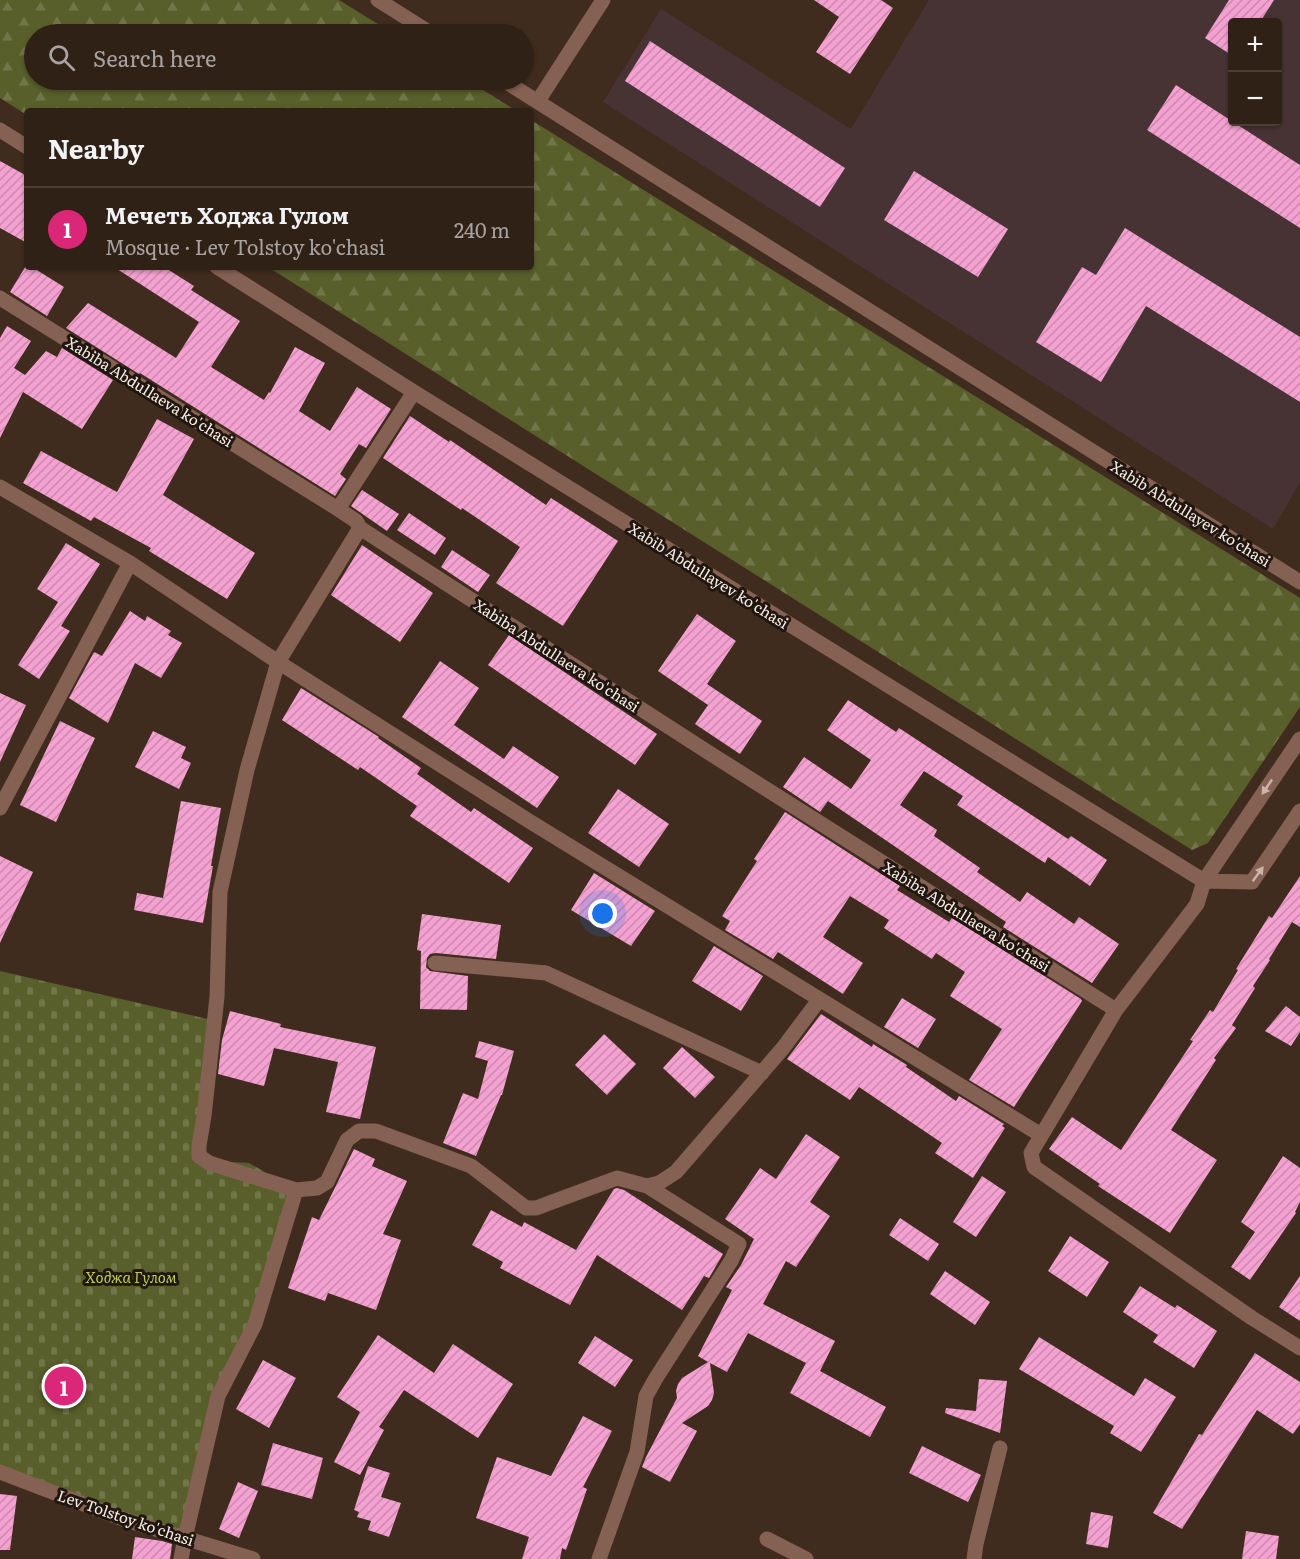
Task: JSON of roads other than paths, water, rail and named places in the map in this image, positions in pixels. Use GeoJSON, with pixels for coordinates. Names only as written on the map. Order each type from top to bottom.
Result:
{"type":"FeatureCollection","features":[{"type":"Feature","properties":{"kind":"street"},"geometry":{"type":"LineString","coordinates":[[378,0],[416,24]]}},
{"type":"Feature","properties":{"kind":"street"},"geometry":{"type":"LineString","coordinates":[[538,101],[603,0]]}},
{"type":"Feature","properties":{"kind":"street","name":"Xabib Abdullayev ko'chasi"},"geometry":{"type":"LineString","coordinates":[[520,90],[1300,582]]}},
{"type":"Feature","properties":{"kind":"street"},"geometry":{"type":"LineString","coordinates":[[0,130],[24,145]]}},
{"type":"Feature","properties":{"kind":"street","name":"Xabib Abdullayev ko'chasi"},"geometry":{"type":"LineString","coordinates":[[222,270],[414,392],[1204,881]]}},
{"type":"Feature","properties":{"kind":"street","name":"Xabiba Abdullaeva ko'chasi"},"geometry":{"type":"LineString","coordinates":[[2,304],[338,509],[356,521],[360,528],[714,756],[1116,1010]]}},
{"type":"Feature","properties":{"kind":"street"},"geometry":{"type":"LineString","coordinates":[[338,509],[414,392]]}},
{"type":"Feature","properties":{"kind":"street"},"geometry":{"type":"LineString","coordinates":[[0,487],[130,563],[278,662],[529,821],[1041,1135]]}},
{"type":"Feature","properties":{"kind":"street"},"geometry":{"type":"LineString","coordinates":[[360,528],[278,662],[247,770],[220,892],[217,997],[199,1155],[208,1163],[296,1190],[316,1188],[327,1182],[347,1140],[358,1131],[376,1131],[471,1166],[526,1208],[536,1208],[617,1178],[647,1186],[739,1244],[731,1261],[646,1396],[637,1452],[599,1559]]}},
{"type":"Feature","properties":{"kind":"street"},"geometry":{"type":"LineString","coordinates":[[0,808],[130,563]]}},
{"type":"Feature","properties":{"kind":"street"},"geometry":{"type":"LineString","coordinates":[[1300,739],[1204,881],[1197,904],[1116,1010],[1031,1153],[1034,1167],[1252,1318],[1300,1348]]}},
{"type":"Feature","properties":{"kind":"street"},"geometry":{"type":"LineString","coordinates":[[1204,881],[1252,882],[1300,810]]}},
{"type":"Feature","properties":{"kind":"street"},"geometry":{"type":"LineString","coordinates":[[435,963],[546,973],[762,1072]]}},
{"type":"Feature","properties":{"kind":"street"},"geometry":{"type":"LineString","coordinates":[[647,1186],[659,1184],[676,1172],[783,1048],[819,1000]]}},
{"type":"Feature","properties":{"kind":"street"},"geometry":{"type":"LineString","coordinates":[[181,1559],[218,1396],[255,1323],[296,1190]]}},
{"type":"Feature","properties":{"kind":"street"},"geometry":{"type":"LineString","coordinates":[[974,1559],[975,1544],[1000,1448]]}},
{"type":"Feature","properties":{"kind":"street","name":"Lev Tolstoy ko'chasi"},"geometry":{"type":"LineString","coordinates":[[0,1472],[123,1519],[253,1559]]}},
{"type":"Feature","properties":{"kind":"street"},"geometry":{"type":"LineString","coordinates":[[767,1539],[806,1559]]}},
{"type":"Feature","properties":{"kind":"place","name":"Мечеть Ходжа Гулом"},"geometry":{"type":"Point","coordinates":[64,1386]}},
{"type":"Feature","properties":{"kind":"park label","name":"Ходжа Гулом"},"geometry":{"type":"Point","coordinates":[131,1276]}}]}
